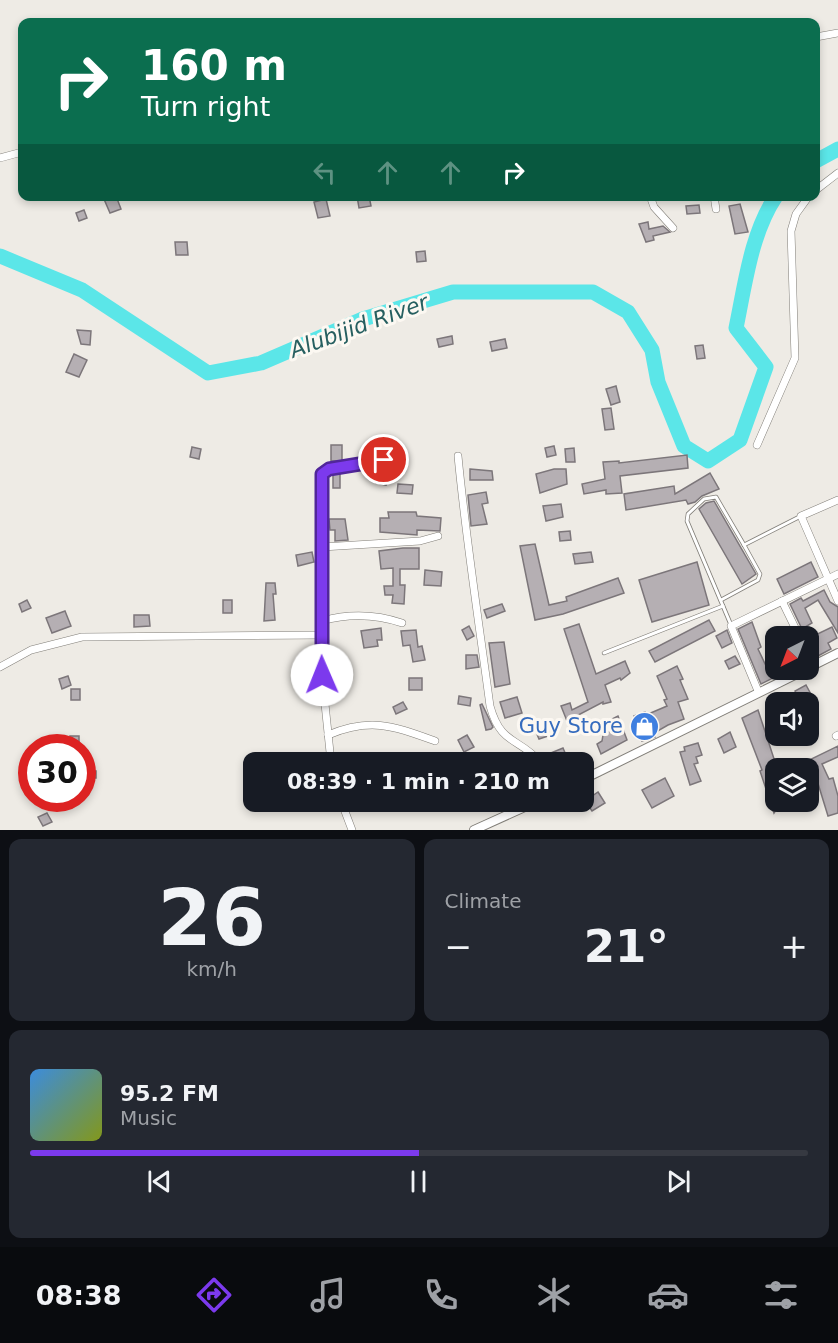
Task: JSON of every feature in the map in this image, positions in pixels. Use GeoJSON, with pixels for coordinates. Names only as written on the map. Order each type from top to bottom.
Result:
{"type":"FeatureCollection","features":[{"type":"Feature","properties":{"kind":"street"},"geometry":{"type":"LineString","coordinates":[[820,36],[838,33]]}},
{"type":"Feature","properties":{"kind":"street"},"geometry":{"type":"LineString","coordinates":[[0,158],[18,153]]}},
{"type":"Feature","properties":{"kind":"street"},"geometry":{"type":"LineString","coordinates":[[820,187],[838,173]]}},
{"type":"Feature","properties":{"kind":"street"},"geometry":{"type":"LineString","coordinates":[[652,201],[654,207],[673,228]]}},
{"type":"Feature","properties":{"kind":"street"},"geometry":{"type":"LineString","coordinates":[[715,201],[716,209]]}},
{"type":"Feature","properties":{"kind":"street"},"geometry":{"type":"LineString","coordinates":[[757,445],[795,358],[791,231],[796,214],[805,201]]}},
{"type":"Feature","properties":{"kind":"street"},"geometry":{"type":"LineString","coordinates":[[458,456],[462,505],[476,590],[490,706],[496,724],[504,736],[526,752]]}},
{"type":"Feature","properties":{"kind":"street"},"geometry":{"type":"LineString","coordinates":[[330,752],[322,635],[322,474],[329,469],[384,460]]}},
{"type":"Feature","properties":{"kind":"street"},"geometry":{"type":"LineString","coordinates":[[838,500],[801,516],[838,601]]}},
{"type":"Feature","properties":{"kind":"street"},"geometry":{"type":"LineString","coordinates":[[322,547],[420,541],[438,536]]}},
{"type":"Feature","properties":{"kind":"street"},"geometry":{"type":"LineString","coordinates":[[758,692],[731,626],[838,574]]}},
{"type":"Feature","properties":{"kind":"street"},"geometry":{"type":"LineString","coordinates":[[782,601],[794,626]]}},
{"type":"Feature","properties":{"kind":"street"},"geometry":{"type":"LineString","coordinates":[[322,621],[357,615],[375,616],[402,623]]}},
{"type":"Feature","properties":{"kind":"street"},"geometry":{"type":"LineString","coordinates":[[0,667],[31,650],[81,637],[322,635]]}},
{"type":"Feature","properties":{"kind":"street"},"geometry":{"type":"LineString","coordinates":[[819,663],[838,653]]}},
{"type":"Feature","properties":{"kind":"street"},"geometry":{"type":"LineString","coordinates":[[594,774],[784,680]]}},
{"type":"Feature","properties":{"kind":"street"},"geometry":{"type":"LineString","coordinates":[[328,735],[342,729],[374,723],[435,741]]}},
{"type":"Feature","properties":{"kind":"street"},"geometry":{"type":"LineString","coordinates":[[345,812],[352,830]]}},
{"type":"Feature","properties":{"kind":"street"},"geometry":{"type":"LineString","coordinates":[[474,830],[514,812]]}},
{"type":"Feature","properties":{"kind":"lane"},"geometry":{"type":"LineString","coordinates":[[721,600],[758,580],[760,574],[716,497],[704,499],[688,514],[687,521],[731,626]]}},
{"type":"Feature","properties":{"kind":"lane"},"geometry":{"type":"LineString","coordinates":[[744,545],[801,516]]}},
{"type":"Feature","properties":{"kind":"lane"},"geometry":{"type":"LineString","coordinates":[[604,653],[723,606]]}},
{"type":"Feature","properties":{"kind":"building"},"geometry":{"type":"Polygon","coordinates":[[[105,201],[118,201],[121,209],[110,213],[105,201]]]}},
{"type":"Feature","properties":{"kind":"building"},"geometry":{"type":"Polygon","coordinates":[[[326,201],[330,216],[318,218],[314,202],[326,201]]]}},
{"type":"Feature","properties":{"kind":"building"},"geometry":{"type":"Polygon","coordinates":[[[358,201],[370,201],[371,206],[359,208],[358,201]]]}},
{"type":"Feature","properties":{"kind":"building"},"geometry":{"type":"Polygon","coordinates":[[[740,204],[748,232],[735,234],[729,206],[740,204]]]}},
{"type":"Feature","properties":{"kind":"building"},"geometry":{"type":"Polygon","coordinates":[[[699,205],[700,213],[687,214],[686,206],[699,205]]]}},
{"type":"Feature","properties":{"kind":"building"},"geometry":{"type":"Polygon","coordinates":[[[84,210],[87,218],[79,221],[76,213],[84,210]]]}},
{"type":"Feature","properties":{"kind":"building"},"geometry":{"type":"Polygon","coordinates":[[[648,222],[649,229],[663,226],[670,232],[653,236],[654,240],[646,242],[639,224],[648,222]]]}},
{"type":"Feature","properties":{"kind":"building"},"geometry":{"type":"Polygon","coordinates":[[[175,242],[187,242],[188,255],[176,255],[175,242]]]}},
{"type":"Feature","properties":{"kind":"building"},"geometry":{"type":"Polygon","coordinates":[[[425,251],[426,261],[417,262],[416,252],[425,251]]]}},
{"type":"Feature","properties":{"kind":"building"},"geometry":{"type":"Polygon","coordinates":[[[77,330],[91,331],[90,345],[81,344],[77,330]]]}},
{"type":"Feature","properties":{"kind":"building"},"geometry":{"type":"Polygon","coordinates":[[[452,336],[453,344],[439,347],[437,339],[452,336]]]}},
{"type":"Feature","properties":{"kind":"building"},"geometry":{"type":"Polygon","coordinates":[[[505,339],[507,348],[492,351],[490,342],[505,339]]]}},
{"type":"Feature","properties":{"kind":"building"},"geometry":{"type":"Polygon","coordinates":[[[703,345],[705,358],[697,359],[695,346],[703,345]]]}},
{"type":"Feature","properties":{"kind":"building"},"geometry":{"type":"Polygon","coordinates":[[[74,354],[87,360],[79,377],[66,372],[74,354]]]}},
{"type":"Feature","properties":{"kind":"building"},"geometry":{"type":"Polygon","coordinates":[[[616,386],[620,402],[611,405],[606,389],[616,386]]]}},
{"type":"Feature","properties":{"kind":"building"},"geometry":{"type":"Polygon","coordinates":[[[611,408],[614,429],[605,430],[602,409],[611,408]]]}},
{"type":"Feature","properties":{"kind":"building"},"geometry":{"type":"Polygon","coordinates":[[[381,443],[393,443],[393,456],[381,455],[381,443]]]}},
{"type":"Feature","properties":{"kind":"building"},"geometry":{"type":"Polygon","coordinates":[[[331,445],[342,445],[342,461],[331,461],[331,445]]]}},
{"type":"Feature","properties":{"kind":"building"},"geometry":{"type":"Polygon","coordinates":[[[554,446],[556,455],[547,457],[545,448],[554,446]]]}},
{"type":"Feature","properties":{"kind":"building"},"geometry":{"type":"Polygon","coordinates":[[[192,447],[201,449],[199,459],[190,457],[192,447]]]}},
{"type":"Feature","properties":{"kind":"building"},"geometry":{"type":"Polygon","coordinates":[[[574,448],[575,462],[566,462],[565,449],[574,448]]]}},
{"type":"Feature","properties":{"kind":"building"},"geometry":{"type":"Polygon","coordinates":[[[687,455],[688,468],[620,476],[622,493],[606,494],[606,490],[584,494],[582,484],[605,479],[603,462],[619,461],[619,463],[687,455]]]}},
{"type":"Feature","properties":{"kind":"building"},"geometry":{"type":"Polygon","coordinates":[[[388,463],[386,485],[376,483],[377,467],[388,463]]]}},
{"type":"Feature","properties":{"kind":"building"},"geometry":{"type":"Polygon","coordinates":[[[470,469],[492,471],[493,480],[470,480],[470,469]]]}},
{"type":"Feature","properties":{"kind":"building"},"geometry":{"type":"Polygon","coordinates":[[[554,469],[566,469],[567,484],[540,493],[536,474],[554,469]]]}},
{"type":"Feature","properties":{"kind":"building"},"geometry":{"type":"Polygon","coordinates":[[[340,473],[340,488],[333,488],[333,474],[340,473]]]}},
{"type":"Feature","properties":{"kind":"building"},"geometry":{"type":"Polygon","coordinates":[[[710,473],[719,489],[702,496],[695,502],[688,504],[686,500],[626,510],[624,494],[674,486],[675,494],[710,473]]]}},
{"type":"Feature","properties":{"kind":"building"},"geometry":{"type":"Polygon","coordinates":[[[398,484],[413,485],[412,494],[397,493],[398,484]]]}},
{"type":"Feature","properties":{"kind":"building"},"geometry":{"type":"Polygon","coordinates":[[[486,492],[488,503],[482,504],[487,524],[471,526],[468,495],[486,492]]]}},
{"type":"Feature","properties":{"kind":"building"},"geometry":{"type":"Polygon","coordinates":[[[714,501],[756,574],[742,584],[699,509],[706,503],[714,501]]]}},
{"type":"Feature","properties":{"kind":"building"},"geometry":{"type":"Polygon","coordinates":[[[561,504],[563,517],[546,521],[543,506],[561,504]]]}},
{"type":"Feature","properties":{"kind":"building"},"geometry":{"type":"Polygon","coordinates":[[[388,512],[416,512],[417,516],[441,518],[440,531],[417,530],[417,535],[380,532],[380,518],[389,518],[388,512]]]}},
{"type":"Feature","properties":{"kind":"building"},"geometry":{"type":"Polygon","coordinates":[[[329,519],[345,519],[348,540],[335,541],[335,530],[330,530],[329,519]]]}},
{"type":"Feature","properties":{"kind":"building"},"geometry":{"type":"Polygon","coordinates":[[[570,531],[571,540],[560,541],[559,532],[570,531]]]}},
{"type":"Feature","properties":{"kind":"building"},"geometry":{"type":"Polygon","coordinates":[[[535,544],[549,605],[567,601],[566,597],[618,578],[624,593],[563,614],[535,620],[520,546],[535,544]]]}},
{"type":"Feature","properties":{"kind":"building"},"geometry":{"type":"Polygon","coordinates":[[[419,548],[419,569],[400,569],[400,585],[405,585],[404,604],[392,603],[393,595],[385,595],[384,586],[393,586],[393,568],[381,569],[379,551],[419,548]]]}},
{"type":"Feature","properties":{"kind":"building"},"geometry":{"type":"Polygon","coordinates":[[[312,552],[314,562],[298,566],[296,555],[312,552]]]}},
{"type":"Feature","properties":{"kind":"building"},"geometry":{"type":"Polygon","coordinates":[[[591,552],[593,562],[575,564],[573,554],[591,552]]]}},
{"type":"Feature","properties":{"kind":"building"},"geometry":{"type":"Polygon","coordinates":[[[697,562],[709,605],[652,622],[639,580],[697,562]]]}},
{"type":"Feature","properties":{"kind":"building"},"geometry":{"type":"Polygon","coordinates":[[[811,562],[818,577],[784,594],[777,579],[811,562]]]}},
{"type":"Feature","properties":{"kind":"building"},"geometry":{"type":"Polygon","coordinates":[[[425,570],[442,572],[441,586],[424,585],[425,570]]]}},
{"type":"Feature","properties":{"kind":"building"},"geometry":{"type":"Polygon","coordinates":[[[266,583],[275,583],[276,594],[273,594],[275,620],[264,621],[266,583]]]}},
{"type":"Feature","properties":{"kind":"building"},"geometry":{"type":"Polygon","coordinates":[[[824,590],[830,602],[838,607],[838,633],[818,600],[805,608],[812,623],[801,626],[790,604],[801,598],[803,601],[824,590]]]}},
{"type":"Feature","properties":{"kind":"building"},"geometry":{"type":"Polygon","coordinates":[[[27,600],[31,608],[22,612],[19,604],[27,600]]]}},
{"type":"Feature","properties":{"kind":"building"},"geometry":{"type":"Polygon","coordinates":[[[223,600],[232,600],[232,613],[223,613],[223,600]]]}},
{"type":"Feature","properties":{"kind":"building"},"geometry":{"type":"Polygon","coordinates":[[[502,604],[505,611],[487,618],[484,610],[502,604]]]}},
{"type":"Feature","properties":{"kind":"building"},"geometry":{"type":"Polygon","coordinates":[[[65,611],[71,626],[52,633],[46,618],[65,611]]]}},
{"type":"Feature","properties":{"kind":"building"},"geometry":{"type":"Polygon","coordinates":[[[134,615],[149,615],[150,626],[134,627],[134,615]]]}},
{"type":"Feature","properties":{"kind":"building"},"geometry":{"type":"Polygon","coordinates":[[[709,620],[715,631],[655,662],[649,651],[709,620]]]}},
{"type":"Feature","properties":{"kind":"building"},"geometry":{"type":"Polygon","coordinates":[[[752,622],[761,647],[758,649],[765,664],[765,680],[769,680],[761,684],[738,629],[752,622]]]}},
{"type":"Feature","properties":{"kind":"building"},"geometry":{"type":"Polygon","coordinates":[[[579,624],[596,674],[625,661],[630,673],[621,680],[620,678],[605,685],[611,702],[603,704],[603,702],[567,721],[561,706],[570,703],[572,710],[588,702],[564,629],[579,624]]]}},
{"type":"Feature","properties":{"kind":"building"},"geometry":{"type":"Polygon","coordinates":[[[469,626],[474,636],[467,640],[462,630],[469,626]]]}},
{"type":"Feature","properties":{"kind":"building"},"geometry":{"type":"Polygon","coordinates":[[[832,627],[837,638],[828,643],[831,649],[819,655],[819,633],[832,627]]]}},
{"type":"Feature","properties":{"kind":"building"},"geometry":{"type":"Polygon","coordinates":[[[381,628],[382,640],[377,640],[378,646],[364,648],[361,631],[381,628]]]}},
{"type":"Feature","properties":{"kind":"building"},"geometry":{"type":"Polygon","coordinates":[[[416,630],[418,647],[422,646],[425,660],[413,662],[410,645],[403,646],[401,631],[416,630]]]}},
{"type":"Feature","properties":{"kind":"building"},"geometry":{"type":"Polygon","coordinates":[[[727,630],[732,643],[722,648],[716,636],[727,630]]]}},
{"type":"Feature","properties":{"kind":"building"},"geometry":{"type":"Polygon","coordinates":[[[504,642],[510,684],[495,687],[489,643],[504,642]]]}},
{"type":"Feature","properties":{"kind":"building"},"geometry":{"type":"Polygon","coordinates":[[[466,655],[477,655],[479,667],[466,669],[466,655]]]}},
{"type":"Feature","properties":{"kind":"building"},"geometry":{"type":"Polygon","coordinates":[[[735,656],[740,664],[729,669],[725,661],[735,656]]]}},
{"type":"Feature","properties":{"kind":"building"},"geometry":{"type":"Polygon","coordinates":[[[677,666],[688,699],[678,702],[684,719],[654,733],[655,737],[642,741],[634,716],[645,712],[646,715],[667,706],[664,700],[667,699],[657,676],[677,666]]]}},
{"type":"Feature","properties":{"kind":"building"},"geometry":{"type":"Polygon","coordinates":[[[68,676],[71,685],[62,689],[59,679],[68,676]]]}},
{"type":"Feature","properties":{"kind":"building"},"geometry":{"type":"Polygon","coordinates":[[[409,678],[422,678],[422,690],[409,690],[409,678]]]}},
{"type":"Feature","properties":{"kind":"building"},"geometry":{"type":"Polygon","coordinates":[[[806,685],[810,692],[796,692],[806,685]]]}},
{"type":"Feature","properties":{"kind":"building"},"geometry":{"type":"Polygon","coordinates":[[[71,689],[80,689],[80,700],[71,700],[71,689]]]}},
{"type":"Feature","properties":{"kind":"building"},"geometry":{"type":"Polygon","coordinates":[[[459,696],[471,698],[470,706],[458,704],[459,696]]]}},
{"type":"Feature","properties":{"kind":"building"},"geometry":{"type":"Polygon","coordinates":[[[517,697],[522,713],[505,718],[500,702],[517,697]]]}},
{"type":"Feature","properties":{"kind":"building"},"geometry":{"type":"Polygon","coordinates":[[[403,702],[407,709],[396,714],[393,707],[403,702]]]}},
{"type":"Feature","properties":{"kind":"building"},"geometry":{"type":"Polygon","coordinates":[[[482,704],[493,727],[491,729],[486,730],[480,705],[482,704]]]}},
{"type":"Feature","properties":{"kind":"building"},"geometry":{"type":"Polygon","coordinates":[[[758,710],[765,731],[765,746],[770,746],[774,758],[765,758],[765,786],[760,771],[762,770],[742,718],[758,710]]]}},
{"type":"Feature","properties":{"kind":"building"},"geometry":{"type":"Polygon","coordinates":[[[618,716],[627,740],[601,754],[597,744],[602,741],[603,735],[612,730],[608,721],[618,716]]]}},
{"type":"Feature","properties":{"kind":"building"},"geometry":{"type":"Polygon","coordinates":[[[545,729],[548,736],[539,739],[536,732],[545,729]]]}},
{"type":"Feature","properties":{"kind":"building"},"geometry":{"type":"Polygon","coordinates":[[[730,732],[736,747],[724,753],[718,739],[730,732]]]}},
{"type":"Feature","properties":{"kind":"building"},"geometry":{"type":"Polygon","coordinates":[[[467,735],[474,747],[464,752],[458,740],[467,735]]]}},
{"type":"Feature","properties":{"kind":"building"},"geometry":{"type":"Polygon","coordinates":[[[698,743],[702,755],[696,757],[698,763],[694,764],[701,781],[690,785],[680,752],[685,751],[684,747],[698,743]]]}},
{"type":"Feature","properties":{"kind":"building"},"geometry":{"type":"Polygon","coordinates":[[[838,746],[838,757],[822,764],[829,779],[833,778],[838,796],[838,813],[828,816],[819,787],[819,758],[813,758],[838,746]]]}},
{"type":"Feature","properties":{"kind":"building"},"geometry":{"type":"Polygon","coordinates":[[[563,748],[565,752],[553,752],[563,748]]]}},
{"type":"Feature","properties":{"kind":"building"},"geometry":{"type":"Polygon","coordinates":[[[665,778],[674,796],[652,808],[642,790],[665,778]]]}},
{"type":"Feature","properties":{"kind":"building"},"geometry":{"type":"Polygon","coordinates":[[[598,792],[605,803],[594,810],[594,795],[598,792]]]}},
{"type":"Feature","properties":{"kind":"building"},"geometry":{"type":"Polygon","coordinates":[[[47,813],[52,822],[43,826],[38,817],[47,813]]]}},
{"type":"Feature","properties":{"kind":"waterway","name":"Alubijid River"},"geometry":{"type":"LineString","coordinates":[[820,159],[838,149]]}},
{"type":"Feature","properties":{"kind":"waterway","name":"Alubijid River"},"geometry":{"type":"LineString","coordinates":[[0,256],[82,290],[208,373],[261,363],[363,319],[453,292],[593,292],[628,312],[652,350],[658,382],[684,446],[708,461],[740,440],[766,367],[736,328],[755,243],[760,226],[773,201]]}},
{"type":"Feature","properties":{"kind":"place","name":"Guy Store"},"geometry":{"type":"Point","coordinates":[644,726]}},
{"type":"Feature","properties":{"kind":"route"},"geometry":{"type":"LineString","coordinates":[[322,675],[322,474],[329,469],[384,460]]}}]}
